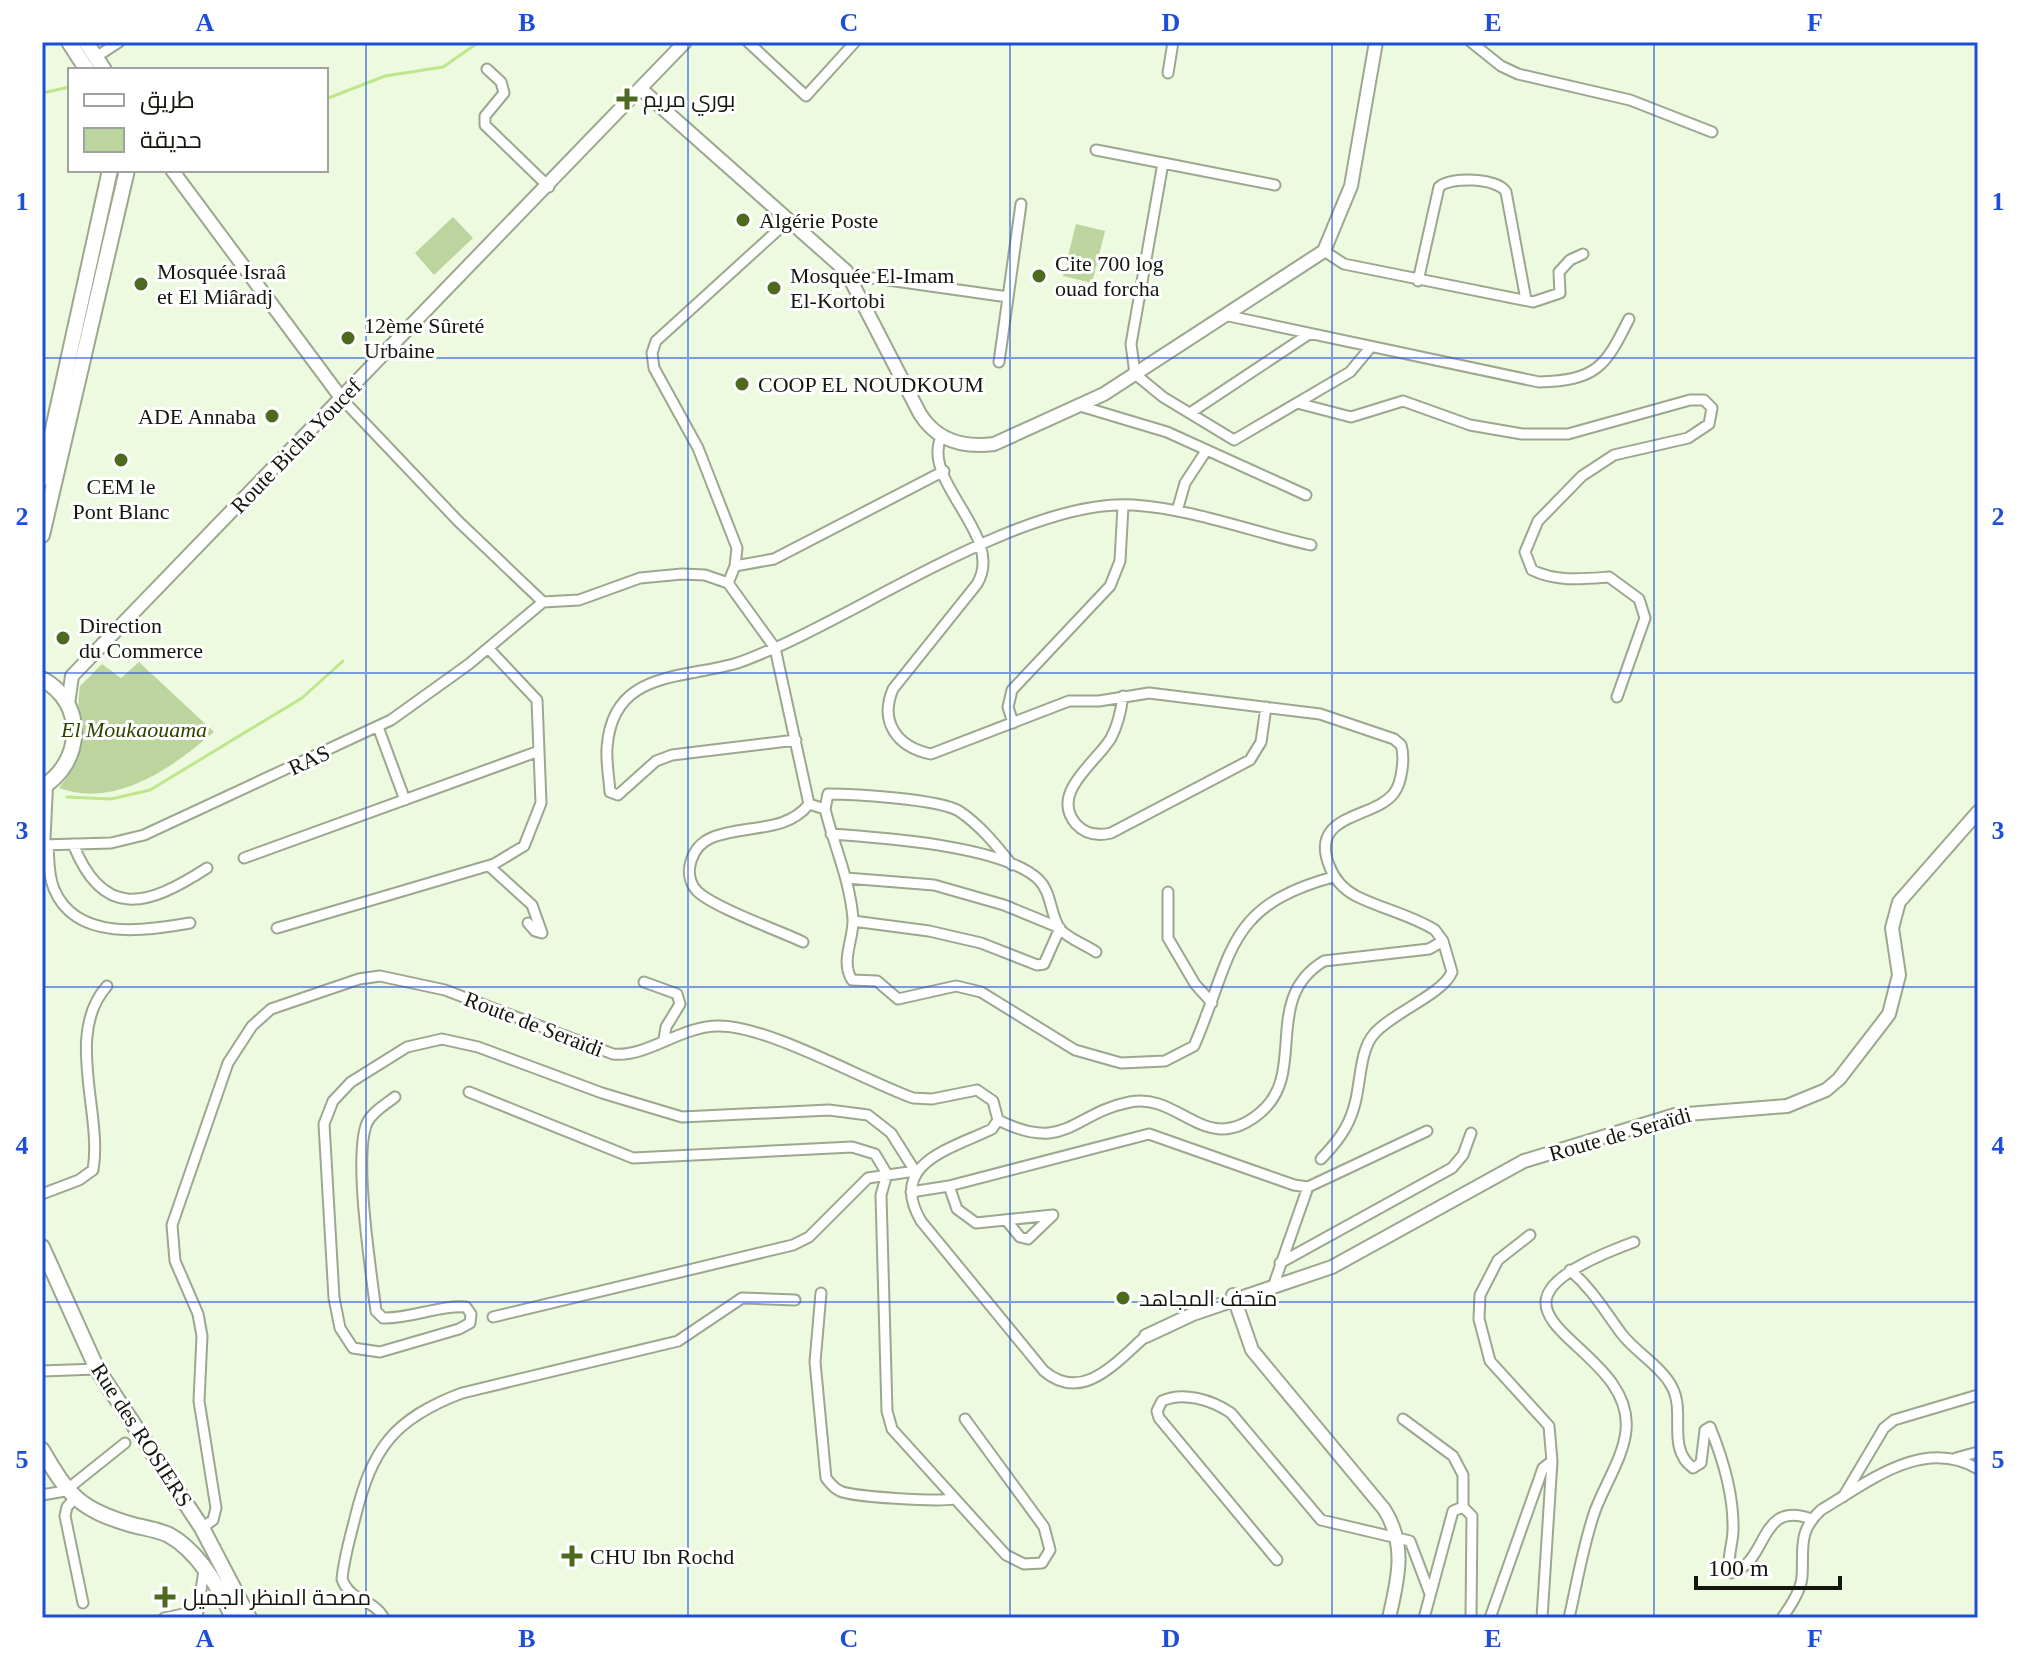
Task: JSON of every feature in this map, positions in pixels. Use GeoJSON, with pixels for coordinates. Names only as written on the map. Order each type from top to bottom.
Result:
{"type":"FeatureCollection","features":[{"type":"Feature","properties":{"kind":"main road"},"geometry":{"type":"LineString","coordinates":[[69,42],[97,66]]}},
{"type":"Feature","properties":{"kind":"main road"},"geometry":{"type":"LineString","coordinates":[[86,42],[97,66]]}},
{"type":"Feature","properties":{"kind":"main road","name":"Route Bicha Youcef"},"geometry":{"type":"LineString","coordinates":[[72,676],[549,187],[685,42]]}},
{"type":"Feature","properties":{"kind":"main road"},"geometry":{"type":"LineString","coordinates":[[642,90],[840,265],[920,414],[941,437],[966,445],[994,444],[1080,406],[1135,374],[1324,251],[1351,186],[1376,42]]}},
{"type":"Feature","properties":{"kind":"main road"},"geometry":{"type":"LineString","coordinates":[[42,479],[110,172]]}},
{"type":"Feature","properties":{"kind":"main road"},"geometry":{"type":"LineString","coordinates":[[42,535],[127,172]]}},
{"type":"Feature","properties":{"kind":"main road"},"geometry":{"type":"LineString","coordinates":[[173,172],[342,399]]}},
{"type":"Feature","properties":{"kind":"main road"},"geometry":{"type":"LineString","coordinates":[[45,681],[72,676],[68,704]]}},
{"type":"Feature","properties":{"kind":"main road"},"geometry":{"type":"LineString","coordinates":[[44,846],[44,787],[65,766],[75,740],[74,721],[68,704],[45,681]]}},
{"type":"Feature","properties":{"kind":"main road","name":"Route de Seraïdi"},"geometry":{"type":"LineString","coordinates":[[1146,1336],[1178,1314],[1344,1261],[1471,1187],[1524,1161],[1675,1115],[1787,1106],[1826,1090],[1839,1079],[1889,1014],[1899,975],[1892,928],[1899,902],[1978,812]]}},
{"type":"Feature","properties":{"kind":"main road","name":"Rue des ROSIERS"},"geometry":{"type":"LineString","coordinates":[[42,1247],[97,1369],[202,1528],[249,1618]]}},
{"type":"Feature","properties":{"kind":"main road","name":"Route de Seraïdi"},"geometry":{"type":"LineString","coordinates":[[1230,1299],[1275,1281],[1344,1261]]}},
{"type":"Feature","properties":{"kind":"main road"},"geometry":{"type":"LineString","coordinates":[[1230,1299],[1245,1350],[1384,1509],[1397,1537],[1399,1574],[1389,1618]]}},
{"type":"Feature","properties":{"kind":"main road"},"geometry":{"type":"LineString","coordinates":[[42,1450],[70,1495],[99,1515],[169,1535],[193,1555],[233,1618]]}},
{"type":"Feature","properties":{"kind":"street"},"geometry":{"type":"LineString","coordinates":[[97,66],[119,42]]}},
{"type":"Feature","properties":{"kind":"street"},"geometry":{"type":"LineString","coordinates":[[748,42],[806,96],[855,42]]}},
{"type":"Feature","properties":{"kind":"street"},"geometry":{"type":"LineString","coordinates":[[1168,73],[1173,42]]}},
{"type":"Feature","properties":{"kind":"street"},"geometry":{"type":"LineString","coordinates":[[1471,42],[1501,66],[1518,74],[1630,100],[1712,132]]}},
{"type":"Feature","properties":{"kind":"street"},"geometry":{"type":"LineString","coordinates":[[487,69],[501,82],[504,93],[485,116],[485,125],[549,187]]}},
{"type":"Feature","properties":{"kind":"street"},"geometry":{"type":"LineString","coordinates":[[1096,150],[1275,185]]}},
{"type":"Feature","properties":{"kind":"street"},"geometry":{"type":"LineString","coordinates":[[1163,163],[1131,344],[1135,374],[1234,440],[1350,372],[1370,348]]}},
{"type":"Feature","properties":{"kind":"street"},"geometry":{"type":"LineString","coordinates":[[1418,281],[1439,187],[1451,180],[1498,184],[1506,192],[1526,300]]}},
{"type":"Feature","properties":{"kind":"street"},"geometry":{"type":"LineString","coordinates":[[999,362],[1021,204]]}},
{"type":"Feature","properties":{"kind":"street"},"geometry":{"type":"LineString","coordinates":[[728,583],[735,566],[737,548],[698,448],[654,368],[652,353],[656,341],[789,220]]}},
{"type":"Feature","properties":{"kind":"street"},"geometry":{"type":"LineString","coordinates":[[1324,251],[1344,264],[1533,302],[1560,293],[1559,272],[1570,260],[1583,254]]}},
{"type":"Feature","properties":{"kind":"street"},"geometry":{"type":"LineString","coordinates":[[850,280],[874,278],[1008,297]]}},
{"type":"Feature","properties":{"kind":"street"},"geometry":{"type":"LineString","coordinates":[[1224,315],[1518,380],[1559,381],[1599,368],[1609,359],[1629,319]]}},
{"type":"Feature","properties":{"kind":"street"},"geometry":{"type":"LineString","coordinates":[[1190,413],[1309,334]]}},
{"type":"Feature","properties":{"kind":"street"},"geometry":{"type":"LineString","coordinates":[[342,399],[458,521],[543,602],[579,600],[640,578],[693,575],[728,583],[775,648],[809,804],[802,813],[784,822],[709,838],[692,855],[689,875],[697,890],[713,901],[803,942]]}},
{"type":"Feature","properties":{"kind":"street"},"geometry":{"type":"LineString","coordinates":[[1297,403],[1351,417],[1403,401],[1470,425],[1522,434],[1568,434],[1690,400],[1704,400],[1712,408],[1709,424],[1688,438],[1614,455],[1582,476],[1538,521],[1525,552],[1532,570],[1545,576],[1582,579],[1609,577],[1639,599],[1645,618],[1617,697]]}},
{"type":"Feature","properties":{"kind":"street"},"geometry":{"type":"LineString","coordinates":[[1080,406],[1167,432],[1306,495]]}},
{"type":"Feature","properties":{"kind":"street"},"geometry":{"type":"LineString","coordinates":[[941,437],[938,452],[944,471],[981,547],[984,562],[981,577],[893,689],[887,704],[888,724],[901,741],[917,751],[931,754],[1069,701],[1149,693],[1320,714],[1394,739],[1403,748],[1399,784],[1394,794],[1343,820],[1328,838],[1325,854],[1333,877],[1349,892],[1435,930],[1452,963],[1450,976],[1372,1036],[1354,1108],[1341,1138],[1321,1159]]}},
{"type":"Feature","properties":{"kind":"street"},"geometry":{"type":"LineString","coordinates":[[1177,511],[1185,483],[1206,451]]}},
{"type":"Feature","properties":{"kind":"street"},"geometry":{"type":"LineString","coordinates":[[735,566],[774,559],[944,471]]}},
{"type":"Feature","properties":{"kind":"street"},"geometry":{"type":"LineString","coordinates":[[1013,723],[1008,707],[1012,690],[1110,586],[1120,561],[1123,506]]}},
{"type":"Feature","properties":{"kind":"street"},"geometry":{"type":"LineString","coordinates":[[796,740],[672,755],[656,761],[618,795],[610,792],[607,747],[615,716],[626,697],[642,685],[736,664],[775,648],[1038,522],[1123,506],[1177,511],[1311,545]]}},
{"type":"Feature","properties":{"kind":"street","name":"RAS"},"geometry":{"type":"LineString","coordinates":[[44,846],[111,843],[144,835],[378,727],[488,648],[543,602]]}},
{"type":"Feature","properties":{"kind":"street"},"geometry":{"type":"LineString","coordinates":[[277,928],[489,866],[524,846],[535,826],[541,803],[537,700],[488,648]]}},
{"type":"Feature","properties":{"kind":"street"},"geometry":{"type":"LineString","coordinates":[[1123,696],[1121,712],[1108,743],[1069,795],[1072,818],[1081,829],[1095,835],[1111,833],[1244,764],[1259,748],[1266,707]]}},
{"type":"Feature","properties":{"kind":"street"},"geometry":{"type":"LineString","coordinates":[[378,727],[405,800]]}},
{"type":"Feature","properties":{"kind":"street"},"geometry":{"type":"LineString","coordinates":[[244,858],[539,751]]}},
{"type":"Feature","properties":{"kind":"street"},"geometry":{"type":"LineString","coordinates":[[1012,865],[993,841],[957,810],[865,794],[828,794],[825,809],[846,878],[853,921],[847,964],[852,980],[877,981],[898,999],[956,986],[981,992],[1075,1050],[1121,1063],[1165,1061],[1194,1046],[1229,955],[1248,918],[1273,898],[1333,877]]}},
{"type":"Feature","properties":{"kind":"street"},"geometry":{"type":"LineString","coordinates":[[809,804],[825,809]]}},
{"type":"Feature","properties":{"kind":"street"},"geometry":{"type":"LineString","coordinates":[[831,834],[925,841],[1012,865],[1039,879],[1060,928],[1044,964],[1037,965],[981,943],[853,921]]}},
{"type":"Feature","properties":{"kind":"street"},"geometry":{"type":"LineString","coordinates":[[73,844],[90,880],[106,893],[126,899],[164,892],[207,868]]}},
{"type":"Feature","properties":{"kind":"street"},"geometry":{"type":"LineString","coordinates":[[44,846],[55,891],[80,918],[116,930],[142,932],[190,923]]}},
{"type":"Feature","properties":{"kind":"street"},"geometry":{"type":"LineString","coordinates":[[489,866],[532,905],[542,933],[535,931],[528,923]]}},
{"type":"Feature","properties":{"kind":"street"},"geometry":{"type":"LineString","coordinates":[[846,878],[934,885],[1004,905],[1060,928],[1096,952]]}},
{"type":"Feature","properties":{"kind":"street"},"geometry":{"type":"LineString","coordinates":[[1168,892],[1168,938],[1195,984],[1212,1003]]}},
{"type":"Feature","properties":{"kind":"street"},"geometry":{"type":"LineString","coordinates":[[493,1317],[793,1245],[809,1237],[863,1182],[887,1174],[915,1171],[926,1161],[992,1129],[998,1120],[1031,1133],[1049,1134],[1075,1126],[1122,1104],[1142,1101],[1162,1106],[1205,1128],[1241,1125],[1263,1111],[1279,1087],[1289,1006],[1293,992],[1311,968],[1324,961],[1429,949],[1443,941]]}},
{"type":"Feature","properties":{"kind":"street","name":"Route de Seraïdi"},"geometry":{"type":"LineString","coordinates":[[202,1528],[213,1520],[216,1508],[199,1401],[202,1336],[198,1314],[175,1261],[171,1237],[187,1177],[228,1063],[252,1026],[271,1009],[359,979],[380,976],[445,990],[613,1054],[634,1053],[664,1039],[716,1026],[749,1030],[913,1098],[932,1099],[977,1090],[993,1101],[998,1120]]}},
{"type":"Feature","properties":{"kind":"street"},"geometry":{"type":"LineString","coordinates":[[644,982],[677,994],[680,1004],[666,1027],[664,1039]]}},
{"type":"Feature","properties":{"kind":"street"},"geometry":{"type":"LineString","coordinates":[[42,1194],[79,1180],[93,1170],[96,1156],[87,1081],[90,1015],[107,986]]}},
{"type":"Feature","properties":{"kind":"street"},"geometry":{"type":"LineString","coordinates":[[395,1097],[369,1118],[364,1132],[363,1168],[376,1311],[383,1318],[397,1318],[454,1306],[466,1307],[471,1314],[470,1323],[445,1335],[380,1352],[353,1348],[340,1328],[334,1298],[324,1124],[333,1101],[351,1082],[407,1047],[442,1039],[478,1047],[602,1093],[682,1117],[829,1110],[858,1112],[885,1126],[915,1171],[911,1192],[949,1186],[1149,1134],[1294,1185],[1308,1187],[1427,1131]]}},
{"type":"Feature","properties":{"kind":"street"},"geometry":{"type":"LineString","coordinates":[[469,1092],[633,1158],[860,1148],[875,1154],[887,1174],[881,1195],[887,1411],[892,1429],[953,1499],[1014,1561],[1034,1566],[1047,1558],[1050,1547],[1044,1527],[965,1419]]}},
{"type":"Feature","properties":{"kind":"street"},"geometry":{"type":"LineString","coordinates":[[1280,1263],[1452,1168],[1463,1155],[1471,1133]]}},
{"type":"Feature","properties":{"kind":"street"},"geometry":{"type":"LineString","coordinates":[[949,1186],[957,1209],[967,1220],[976,1223],[1053,1215],[1028,1239],[1020,1237],[1006,1220]]}},
{"type":"Feature","properties":{"kind":"street"},"geometry":{"type":"LineString","coordinates":[[1275,1281],[1308,1187]]}},
{"type":"Feature","properties":{"kind":"street","name":"Route de Seraïdi"},"geometry":{"type":"LineString","coordinates":[[911,1192],[921,1221],[1051,1377],[1070,1384],[1089,1382],[1146,1336]]}},
{"type":"Feature","properties":{"kind":"street"},"geometry":{"type":"LineString","coordinates":[[1530,1235],[1498,1260],[1492,1269],[1480,1295],[1479,1319],[1490,1361],[1549,1426],[1552,1461],[1542,1618]]}},
{"type":"Feature","properties":{"kind":"street"},"geometry":{"type":"LineString","coordinates":[[1569,1618],[1594,1513],[1626,1432],[1625,1413],[1609,1375],[1554,1328],[1545,1313],[1553,1287],[1570,1270],[1634,1242]]}},
{"type":"Feature","properties":{"kind":"street"},"geometry":{"type":"LineString","coordinates":[[1570,1270],[1591,1289],[1621,1333],[1671,1385],[1677,1400],[1679,1448],[1693,1468],[1701,1463],[1705,1430],[1710,1427],[1727,1472],[1733,1529],[1729,1558],[1731,1573],[1746,1563],[1780,1516],[1794,1512],[1811,1519]]}},
{"type":"Feature","properties":{"kind":"street"},"geometry":{"type":"LineString","coordinates":[[821,1293],[815,1362],[826,1478],[837,1490],[852,1495],[898,1496],[927,1503],[953,1499]]}},
{"type":"Feature","properties":{"kind":"street"},"geometry":{"type":"LineString","coordinates":[[384,1618],[379,1609],[351,1596],[342,1579],[366,1472],[378,1450],[395,1432],[436,1402],[462,1393],[678,1341],[742,1298],[795,1300]]}},
{"type":"Feature","properties":{"kind":"street"},"geometry":{"type":"LineString","coordinates":[[42,1371],[97,1369]]}},
{"type":"Feature","properties":{"kind":"street"},"geometry":{"type":"LineString","coordinates":[[1843,1497],[1884,1428],[1922,1411],[1978,1395]]}},
{"type":"Feature","properties":{"kind":"street"},"geometry":{"type":"LineString","coordinates":[[1277,1560],[1159,1418],[1157,1411],[1162,1401],[1180,1396],[1225,1409],[1321,1520],[1397,1537],[1414,1544],[1430,1594]]}},
{"type":"Feature","properties":{"kind":"street"},"geometry":{"type":"LineString","coordinates":[[1403,1419],[1453,1456],[1463,1475],[1463,1507],[1472,1516],[1471,1618]]}},
{"type":"Feature","properties":{"kind":"street"},"geometry":{"type":"LineString","coordinates":[[83,1603],[65,1516],[70,1495],[125,1443]]}},
{"type":"Feature","properties":{"kind":"street"},"geometry":{"type":"LineString","coordinates":[[1782,1618],[1802,1579],[1800,1548],[1811,1519],[1900,1463],[1956,1458],[1978,1452]]}},
{"type":"Feature","properties":{"kind":"street"},"geometry":{"type":"LineString","coordinates":[[1956,1458],[1978,1469]]}},
{"type":"Feature","properties":{"kind":"street"},"geometry":{"type":"LineString","coordinates":[[1490,1618],[1543,1468],[1552,1461]]}},
{"type":"Feature","properties":{"kind":"street"},"geometry":{"type":"LineString","coordinates":[[42,1495],[70,1495]]}},
{"type":"Feature","properties":{"kind":"street"},"geometry":{"type":"LineString","coordinates":[[1424,1618],[1453,1511],[1463,1507]]}},
{"type":"Feature","properties":{"kind":"street"},"geometry":{"type":"LineString","coordinates":[[164,1618],[197,1614],[204,1570]]}},
{"type":"Feature","properties":{"kind":"green space"},"geometry":{"type":"Polygon","coordinates":[[[453,217],[473,238],[434,275],[415,253],[453,217]]]}},
{"type":"Feature","properties":{"kind":"green space"},"geometry":{"type":"Polygon","coordinates":[[[1076,224],[1105,231],[1092,283],[1063,276],[1076,224]]]}},
{"type":"Feature","properties":{"kind":"green space","name":"El Moukaouama"},"geometry":{"type":"Polygon","coordinates":[[[139,662],[214,732],[162,771],[122,789],[80,793],[59,788],[70,773],[79,749],[80,686],[102,664],[121,678],[139,662]]]}},
{"type":"Feature","properties":{"kind":"waterway"},"geometry":{"type":"LineString","coordinates":[[328,98],[385,76],[443,67],[479,42]]}},
{"type":"Feature","properties":{"kind":"waterway"},"geometry":{"type":"LineString","coordinates":[[42,93],[68,87]]}},
{"type":"Feature","properties":{"kind":"waterway"},"geometry":{"type":"LineString","coordinates":[[67,797],[111,799],[150,790],[302,698],[343,661]]}},
{"type":"Feature","properties":{"kind":"place","name":"بوري مريم"},"geometry":{"type":"Point","coordinates":[627,99]}},
{"type":"Feature","properties":{"kind":"place","name":"Algérie Poste"},"geometry":{"type":"Point","coordinates":[743,220]}},
{"type":"Feature","properties":{"kind":"place","name":"Cite 700 log ouad forcha"},"geometry":{"type":"Point","coordinates":[1039,276]}},
{"type":"Feature","properties":{"kind":"place","name":"Mosquée Israâ et El Miâradj"},"geometry":{"type":"Point","coordinates":[141,284]}},
{"type":"Feature","properties":{"kind":"place","name":"Mosquée El-Imam El-Kortobi"},"geometry":{"type":"Point","coordinates":[774,288]}},
{"type":"Feature","properties":{"kind":"place","name":"12ème Sûreté Urbaine"},"geometry":{"type":"Point","coordinates":[348,338]}},
{"type":"Feature","properties":{"kind":"place","name":"COOP EL NOUDKOUM"},"geometry":{"type":"Point","coordinates":[742,384]}},
{"type":"Feature","properties":{"kind":"place","name":"ADE Annaba"},"geometry":{"type":"Point","coordinates":[272,416]}},
{"type":"Feature","properties":{"kind":"place","name":"CEM le Pont Blanc"},"geometry":{"type":"Point","coordinates":[121,460]}},
{"type":"Feature","properties":{"kind":"place","name":"Direction du Commerce"},"geometry":{"type":"Point","coordinates":[63,638]}},
{"type":"Feature","properties":{"kind":"place","name":"متحف المجاهد"},"geometry":{"type":"Point","coordinates":[1123,1298]}},
{"type":"Feature","properties":{"kind":"place","name":"CHU Ibn Rochd"},"geometry":{"type":"Point","coordinates":[572,1556]}},
{"type":"Feature","properties":{"kind":"place","name":"مصحة المنظر الجميل"},"geometry":{"type":"Point","coordinates":[165,1597]}}]}
